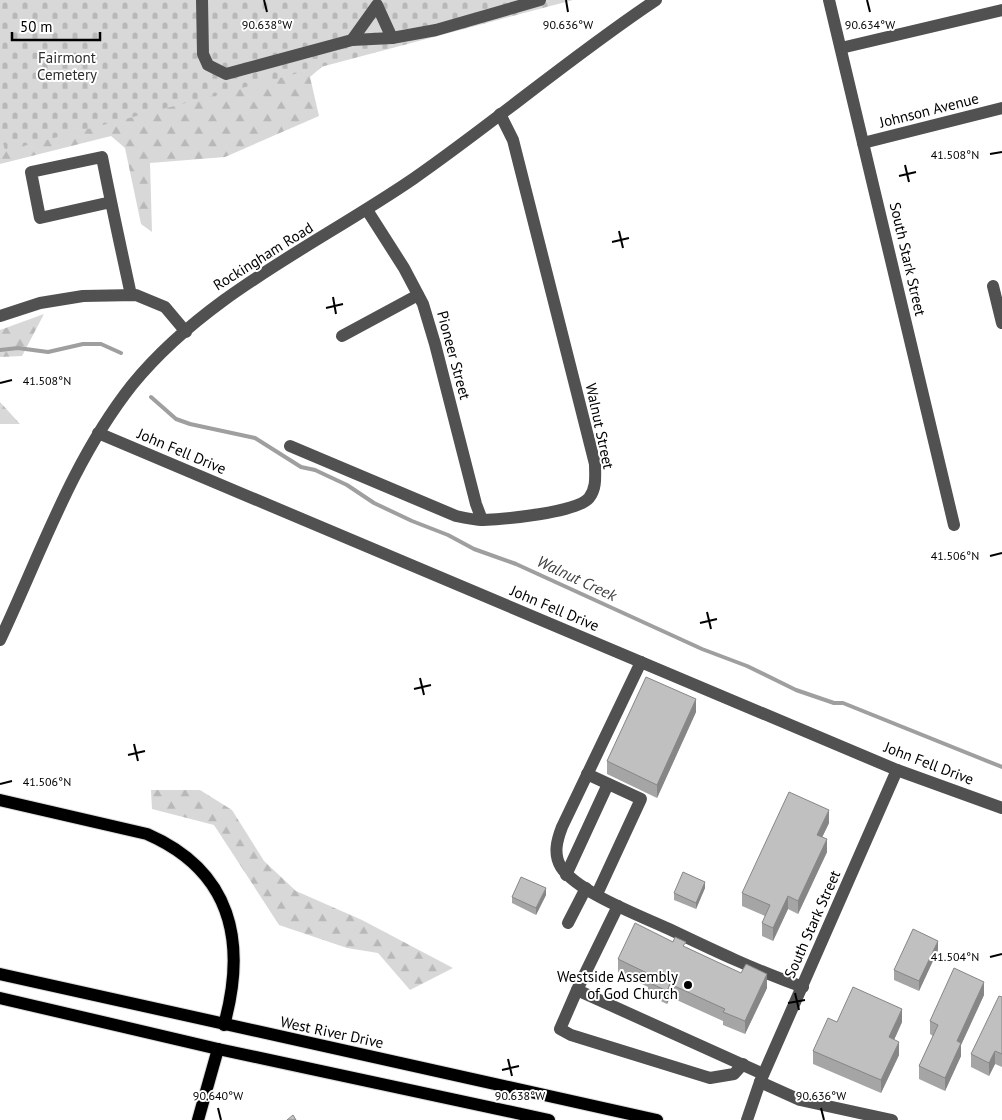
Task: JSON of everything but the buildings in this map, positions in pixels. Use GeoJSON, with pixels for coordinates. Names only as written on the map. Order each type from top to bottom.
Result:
{"type":"FeatureCollection","features":[{"type":"Feature","properties":{"kind":"main road"},"geometry":{"type":"LineString","coordinates":[[0,800],[147,834],[169,844],[190,859],[209,879],[222,901],[230,927],[235,974],[224,1025]]}},
{"type":"Feature","properties":{"kind":"main road","name":"West River Drive"},"geometry":{"type":"LineString","coordinates":[[0,974],[656,1120]]}},
{"type":"Feature","properties":{"kind":"main road"},"geometry":{"type":"LineString","coordinates":[[0,998],[218,1049],[549,1120]]}},
{"type":"Feature","properties":{"kind":"main road"},"geometry":{"type":"LineString","coordinates":[[198,1120],[218,1049]]}},
{"type":"Feature","properties":{"kind":"street"},"geometry":{"type":"LineString","coordinates":[[202,0],[203,54],[208,65],[226,74],[352,40],[392,38],[436,30],[540,0]]}},
{"type":"Feature","properties":{"kind":"street","name":"Rockingham Road"},"geometry":{"type":"LineString","coordinates":[[0,640],[68,486],[98,433],[134,383],[186,332],[221,302],[246,285],[367,210],[415,177],[656,0]]}},
{"type":"Feature","properties":{"kind":"street","name":"South Stark Street"},"geometry":{"type":"LineString","coordinates":[[829,0],[954,525]]}},
{"type":"Feature","properties":{"kind":"street"},"geometry":{"type":"LineString","coordinates":[[352,40],[378,2]]}},
{"type":"Feature","properties":{"kind":"street"},"geometry":{"type":"LineString","coordinates":[[378,2],[392,38]]}},
{"type":"Feature","properties":{"kind":"street"},"geometry":{"type":"LineString","coordinates":[[841,48],[1002,10]]}},
{"type":"Feature","properties":{"kind":"street","name":"Johnson Avenue"},"geometry":{"type":"LineString","coordinates":[[864,143],[1002,108]]}},
{"type":"Feature","properties":{"kind":"street","name":"Walnut Street"},"geometry":{"type":"LineString","coordinates":[[290,446],[456,516],[482,520],[549,512],[579,505],[590,497],[596,483],[595,464],[513,140],[500,114]]}},
{"type":"Feature","properties":{"kind":"street"},"geometry":{"type":"LineString","coordinates":[[112,202],[40,218],[30,172],[102,157],[112,202],[131,294]]}},
{"type":"Feature","properties":{"kind":"street","name":"Pioneer Street"},"geometry":{"type":"LineString","coordinates":[[367,210],[404,268],[418,295],[435,344],[476,504],[482,520]]}},
{"type":"Feature","properties":{"kind":"street"},"geometry":{"type":"LineString","coordinates":[[993,286],[1002,323]]}},
{"type":"Feature","properties":{"kind":"street"},"geometry":{"type":"LineString","coordinates":[[0,316],[40,304],[83,296],[131,294],[165,307],[186,332]]}},
{"type":"Feature","properties":{"kind":"street"},"geometry":{"type":"LineString","coordinates":[[342,336],[418,295]]}},
{"type":"Feature","properties":{"kind":"street","name":"John Fell Drive"},"geometry":{"type":"LineString","coordinates":[[98,433],[897,770],[1002,808]]}},
{"type":"Feature","properties":{"kind":"street"},"geometry":{"type":"LineString","coordinates":[[641,662],[557,841],[556,855],[559,865],[566,875],[618,906],[768,975],[803,987]]}},
{"type":"Feature","properties":{"kind":"street","name":"South Stark Street"},"geometry":{"type":"LineString","coordinates":[[748,1120],[761,1078],[803,987],[897,770]]}},
{"type":"Feature","properties":{"kind":"street"},"geometry":{"type":"LineString","coordinates":[[568,923],[591,891],[641,799],[587,774]]}},
{"type":"Feature","properties":{"kind":"street"},"geometry":{"type":"LineString","coordinates":[[566,875],[608,784]]}},
{"type":"Feature","properties":{"kind":"street"},"geometry":{"type":"LineString","coordinates":[[618,906],[560,1029],[571,1035],[710,1078],[734,1074],[743,1064]]}},
{"type":"Feature","properties":{"kind":"street"},"geometry":{"type":"LineString","coordinates":[[577,990],[743,1064],[761,1078],[800,1100],[892,1120]]}},
{"type":"Feature","properties":{"kind":"green space","name":"Fairmont Cemetery"},"geometry":{"type":"Polygon","coordinates":[[[0,0],[345,47],[310,77],[319,116],[225,157],[150,163],[152,232],[141,224],[125,148],[111,136],[0,164],[0,0]]]}},
{"type":"Feature","properties":{"kind":"green space","name":"Fairmont Cemetery"},"geometry":{"type":"Polygon","coordinates":[[[0,0],[573,0],[5,151],[0,129],[0,0]]]}},
{"type":"Feature","properties":{"kind":"green space"},"geometry":{"type":"Polygon","coordinates":[[[44,314],[22,356],[0,357],[0,330],[44,314]]]}},
{"type":"Feature","properties":{"kind":"green space"},"geometry":{"type":"Polygon","coordinates":[[[0,402],[20,424],[0,424],[0,402]]]}},
{"type":"Feature","properties":{"kind":"green space"},"geometry":{"type":"Polygon","coordinates":[[[151,790],[200,790],[232,810],[264,861],[296,891],[362,920],[453,968],[410,990],[378,953],[347,948],[279,925],[214,825],[152,809],[151,790]]]}},
{"type":"Feature","properties":{"kind":"waterway","name":"Walnut Creek"},"geometry":{"type":"LineString","coordinates":[[0,350],[18,348],[48,352],[83,344],[101,344],[121,353]]}},
{"type":"Feature","properties":{"kind":"waterway","name":"Walnut Creek"},"geometry":{"type":"LineString","coordinates":[[151,397],[176,419],[190,424],[255,438],[301,467],[315,470],[347,485],[374,503],[412,521],[448,535],[474,549],[516,564],[702,649],[747,666],[796,690],[834,703],[843,703],[1002,767]]}},
{"type":"Feature","properties":{"kind":"place","name":"Westside Assembly of God Church"},"geometry":{"type":"Point","coordinates":[688,985]}}]}
